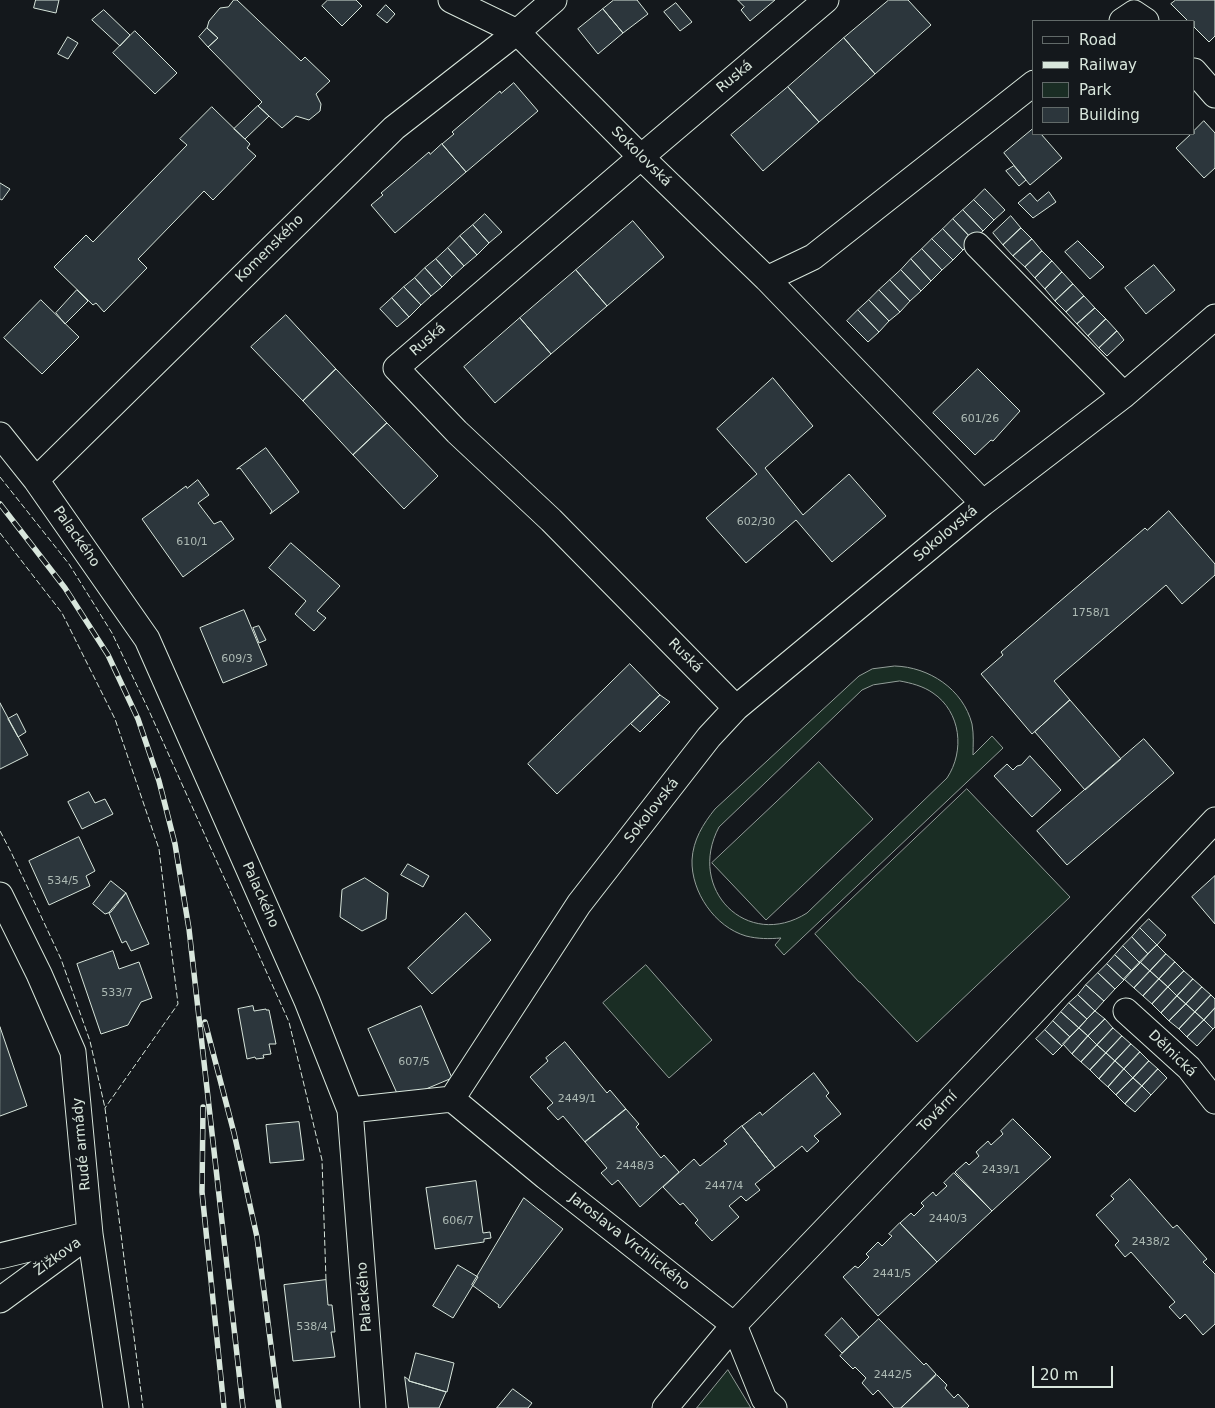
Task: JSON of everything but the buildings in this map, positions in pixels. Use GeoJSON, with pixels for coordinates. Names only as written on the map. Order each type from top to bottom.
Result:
{"type":"FeatureCollection","features":[{"type":"Feature","properties":{"kind":"street"},"geometry":{"type":"LineString","coordinates":[[451,0],[517,32]]}},
{"type":"Feature","properties":{"kind":"street","name":"Komenského"},"geometry":{"type":"LineString","coordinates":[[36,480],[394,128],[517,32],[554,0]]}},
{"type":"Feature","properties":{"kind":"street","name":"Ruská"},"geometry":{"type":"LineString","coordinates":[[736,708],[551,520],[456,432],[396,368],[826,0]]}},
{"type":"Feature","properties":{"kind":"street"},"geometry":{"type":"LineString","coordinates":[[1124,20],[1134,13],[1144,20]]}},
{"type":"Feature","properties":{"kind":"street","name":"Sokolovská"},"geometry":{"type":"LineString","coordinates":[[517,32],[641,157],[767,279],[983,503]]}},
{"type":"Feature","properties":{"kind":"street"},"geometry":{"type":"LineString","coordinates":[[1195,72],[1215,95]]}},
{"type":"Feature","properties":{"kind":"street"},"geometry":{"type":"LineString","coordinates":[[767,279],[813,257],[1032,84]]}},
{"type":"Feature","properties":{"kind":"street"},"geometry":{"type":"LineString","coordinates":[[977,245],[1124,395]]}},
{"type":"Feature","properties":{"kind":"street","name":"Sokolovská"},"geometry":{"type":"LineString","coordinates":[[452,1099],[579,904],[709,737],[736,708],[983,503],[1124,395],[1215,317]]}},
{"type":"Feature","properties":{"kind":"street","name":"Palackého"},"geometry":{"type":"LineString","coordinates":[[0,435],[36,480],[147,639],[307,1001],[350,1110],[373,1408]]}},
{"type":"Feature","properties":{"kind":"street","name":"Tovární"},"geometry":{"type":"LineString","coordinates":[[665,1408],[734,1325],[1215,820]]}},
{"type":"Feature","properties":{"kind":"street","name":"Rudé armády"},"geometry":{"type":"LineString","coordinates":[[0,894],[39,974],[73,1052],[90,1234],[116,1408]]}},
{"type":"Feature","properties":{"kind":"street","name":"Dělnická"},"geometry":{"type":"LineString","coordinates":[[1126,1011],[1189,1068],[1215,1101]]}},
{"type":"Feature","properties":{"kind":"street"},"geometry":{"type":"LineString","coordinates":[[350,1110],[452,1099]]}},
{"type":"Feature","properties":{"kind":"street","name":"Jaroslava Vrchlického"},"geometry":{"type":"LineString","coordinates":[[452,1099],[554,1183],[734,1325],[764,1399],[774,1408]]}},
{"type":"Feature","properties":{"kind":"street","name":"Žižkova"},"geometry":{"type":"LineString","coordinates":[[0,1256],[90,1234]]}},
{"type":"Feature","properties":{"kind":"street","name":"Žižkova"},"geometry":{"type":"LineString","coordinates":[[0,1300],[90,1234]]}},
{"type":"Feature","properties":{"kind":"green space"},"geometry":{"type":"Polygon","coordinates":[[[895,666],[908,667],[943,682],[961,700],[968,712],[973,728],[973,755],[992,736],[1003,748],[784,955],[775,945],[781,938],[764,939],[746,936],[724,925],[707,907],[700,896],[693,872],[694,846],[703,826],[715,809],[859,676],[872,669],[895,666]],[[900,681],[873,685],[862,690],[719,827],[711,850],[710,872],[717,891],[728,908],[744,919],[763,924],[785,923],[807,913],[947,778],[953,767],[958,744],[957,732],[950,710],[933,693],[913,684],[900,681]]]}},
{"type":"Feature","properties":{"kind":"green space"},"geometry":{"type":"Polygon","coordinates":[[[819,762],[873,819],[766,920],[712,863],[819,762]]]}},
{"type":"Feature","properties":{"kind":"green space"},"geometry":{"type":"Polygon","coordinates":[[[967,789],[1070,897],[917,1042],[815,934],[967,789]]]}},
{"type":"Feature","properties":{"kind":"green space"},"geometry":{"type":"Polygon","coordinates":[[[646,965],[712,1040],[669,1078],[603,1003],[646,965]]]}},
{"type":"Feature","properties":{"kind":"green space"},"geometry":{"type":"Polygon","coordinates":[[[728,1370],[751,1408],[697,1408],[728,1370]]]}},
{"type":"Feature","properties":{"kind":"railway"},"geometry":{"type":"LineString","coordinates":[[0,504],[65,588],[108,655],[138,719],[159,781],[175,844],[189,929],[243,1408]]}},
{"type":"Feature","properties":{"kind":"railway"},"geometry":{"type":"LineString","coordinates":[[205,1022],[234,1133],[257,1237],[279,1408]]}},
{"type":"Feature","properties":{"kind":"railway"},"geometry":{"type":"LineString","coordinates":[[203,1107],[202,1192],[224,1408]]}},
{"type":"Feature","properties":{"kind":"fence"},"geometry":{"type":"LineString","coordinates":[[0,477],[69,564],[112,633],[289,1022],[322,1160],[326,1280]]}},
{"type":"Feature","properties":{"kind":"fence"},"geometry":{"type":"LineString","coordinates":[[0,533],[62,613],[115,719],[159,849],[178,1004],[105,1108]]}},
{"type":"Feature","properties":{"kind":"fence"},"geometry":{"type":"LineString","coordinates":[[0,831],[61,959],[90,1041],[105,1108],[143,1408]]}}]}
